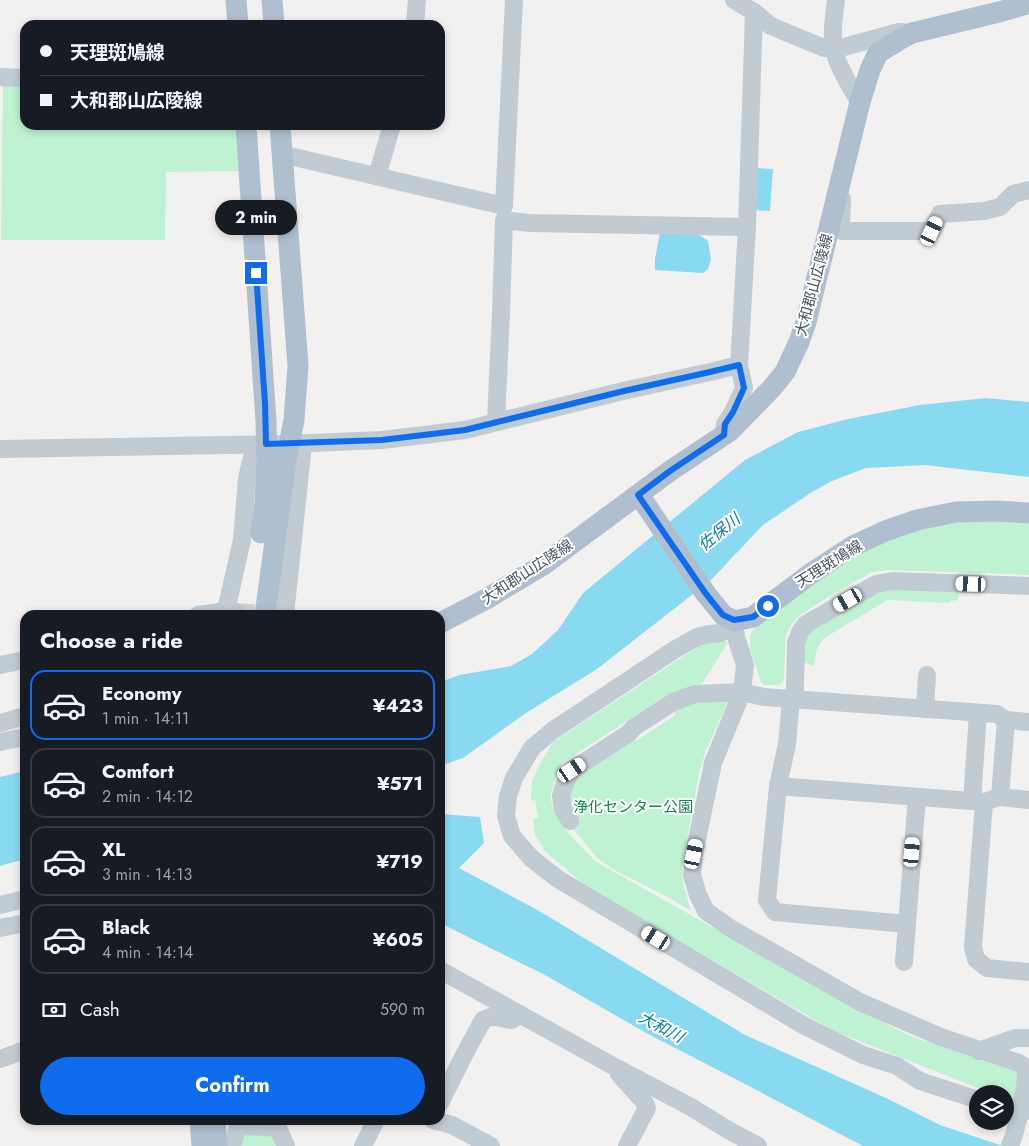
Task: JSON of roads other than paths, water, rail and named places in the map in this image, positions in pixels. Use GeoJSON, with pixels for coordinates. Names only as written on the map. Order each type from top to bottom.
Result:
{"type":"FeatureCollection","features":[{"type":"Feature","properties":{"kind":"main road"},"geometry":{"type":"LineString","coordinates":[[236,0],[238,20]]}},
{"type":"Feature","properties":{"kind":"main road"},"geometry":{"type":"LineString","coordinates":[[272,0],[274,20]]}},
{"type":"Feature","properties":{"kind":"main road","name":"大和郡山広陵線"},"geometry":{"type":"LineString","coordinates":[[445,620],[488,598],[543,564],[670,471],[730,431],[772,388],[785,372],[806,322],[860,102],[870,70],[878,53],[912,33],[999,12],[1029,2]]}},
{"type":"Feature","properties":{"kind":"main road"},"geometry":{"type":"LineString","coordinates":[[235,610],[265,503],[267,460],[263,367],[246,130]]}},
{"type":"Feature","properties":{"kind":"main road"},"geometry":{"type":"LineString","coordinates":[[278,610],[271,566],[294,420],[298,366],[280,130]]}},
{"type":"Feature","properties":{"kind":"main road"},"geometry":{"type":"LineString","coordinates":[[638,495],[706,594],[723,615],[734,620]]}},
{"type":"Feature","properties":{"kind":"main road","name":"天理斑鳩線"},"geometry":{"type":"LineString","coordinates":[[734,620],[753,617],[813,572],[853,546],[885,531],[917,520],[956,512],[996,511],[1029,513]]}},
{"type":"Feature","properties":{"kind":"main road"},"geometry":{"type":"LineString","coordinates":[[200,1125],[202,1146]]}},
{"type":"Feature","properties":{"kind":"main road"},"geometry":{"type":"LineString","coordinates":[[215,1125],[217,1146]]}},
{"type":"Feature","properties":{"kind":"street"},"geometry":{"type":"LineString","coordinates":[[415,20],[417,0]]}},
{"type":"Feature","properties":{"kind":"street"},"geometry":{"type":"LineString","coordinates":[[281,154],[504,206],[514,0]]}},
{"type":"Feature","properties":{"kind":"street"},"geometry":{"type":"LineString","coordinates":[[734,0],[754,12],[771,26],[824,48],[840,48],[899,32],[912,33]]}},
{"type":"Feature","properties":{"kind":"street"},"geometry":{"type":"LineString","coordinates":[[836,0],[833,29],[836,57],[860,102]]}},
{"type":"Feature","properties":{"kind":"street"},"geometry":{"type":"LineString","coordinates":[[724,435],[725,424],[744,388],[739,365],[754,12]]}},
{"type":"Feature","properties":{"kind":"street"},"geometry":{"type":"LineString","coordinates":[[0,77],[20,78]]}},
{"type":"Feature","properties":{"kind":"street"},"geometry":{"type":"LineString","coordinates":[[377,176],[391,130]]}},
{"type":"Feature","properties":{"kind":"street"},"geometry":{"type":"LineString","coordinates":[[839,192],[842,199],[841,232],[932,231],[940,214],[984,211],[1000,207],[1013,194],[1029,190]]}},
{"type":"Feature","properties":{"kind":"street"},"geometry":{"type":"LineString","coordinates":[[496,422],[504,220],[528,223],[746,227]]}},
{"type":"Feature","properties":{"kind":"street"},"geometry":{"type":"LineString","coordinates":[[0,449],[289,444],[382,440],[465,430],[739,365]]}},
{"type":"Feature","properties":{"kind":"street"},"geometry":{"type":"LineString","coordinates":[[906,924],[775,912],[767,900],[778,786],[787,744],[792,698],[795,688],[796,643],[800,632],[806,624],[876,584],[893,581],[1029,586]]}},
{"type":"Feature","properties":{"kind":"street"},"geometry":{"type":"LineString","coordinates":[[734,620],[736,637],[745,665],[742,692],[713,763],[694,854],[692,875],[698,895],[706,911],[730,928],[860,1002],[941,1037],[1019,1064],[1025,1068],[1028,1073],[1026,1102],[1010,1146]]}},
{"type":"Feature","properties":{"kind":"street"},"geometry":{"type":"LineString","coordinates":[[734,620],[721,633],[697,637],[674,650],[552,731],[532,748],[514,778],[508,796],[506,816],[512,836],[532,859],[558,879],[804,1025],[863,1055],[897,1066],[920,1081],[969,1097]]}},
{"type":"Feature","properties":{"kind":"street"},"geometry":{"type":"LineString","coordinates":[[0,665],[20,661]]}},
{"type":"Feature","properties":{"kind":"street"},"geometry":{"type":"LineString","coordinates":[[925,708],[927,675]]}},
{"type":"Feature","properties":{"kind":"street"},"geometry":{"type":"LineString","coordinates":[[570,820],[563,810],[561,796],[572,770],[673,702],[695,694],[742,692],[764,697],[997,714],[1006,720],[1029,722]]}},
{"type":"Feature","properties":{"kind":"street"},"geometry":{"type":"LineString","coordinates":[[978,713],[985,800],[973,947],[976,959],[987,968],[1029,972]]}},
{"type":"Feature","properties":{"kind":"street"},"geometry":{"type":"LineString","coordinates":[[0,723],[20,717]]}},
{"type":"Feature","properties":{"kind":"street"},"geometry":{"type":"LineString","coordinates":[[985,800],[1006,720]]}},
{"type":"Feature","properties":{"kind":"street"},"geometry":{"type":"LineString","coordinates":[[0,742],[20,738]]}},
{"type":"Feature","properties":{"kind":"street"},"geometry":{"type":"LineString","coordinates":[[778,786],[917,797],[1029,800]]}},
{"type":"Feature","properties":{"kind":"street"},"geometry":{"type":"LineString","coordinates":[[904,962],[917,797]]}},
{"type":"Feature","properties":{"kind":"street"},"geometry":{"type":"LineString","coordinates":[[0,904],[20,900]]}},
{"type":"Feature","properties":{"kind":"street"},"geometry":{"type":"LineString","coordinates":[[0,928],[20,923]]}},
{"type":"Feature","properties":{"kind":"street"},"geometry":{"type":"LineString","coordinates":[[445,973],[689,1106],[758,1146]]}},
{"type":"Feature","properties":{"kind":"street"},"geometry":{"type":"LineString","coordinates":[[445,1093],[483,1020],[494,1016],[510,1021],[520,1014]]}},
{"type":"Feature","properties":{"kind":"street"},"geometry":{"type":"LineString","coordinates":[[979,1051],[1015,1038],[1029,1038]]}},
{"type":"Feature","properties":{"kind":"street"},"geometry":{"type":"LineString","coordinates":[[0,1059],[20,1052]]}},
{"type":"Feature","properties":{"kind":"street"},"geometry":{"type":"LineString","coordinates":[[615,1067],[647,1108],[628,1146]]}},
{"type":"Feature","properties":{"kind":"street"},"geometry":{"type":"LineString","coordinates":[[1014,1109],[1022,1113]]}},
{"type":"Feature","properties":{"kind":"street"},"geometry":{"type":"LineString","coordinates":[[445,1123],[491,1146]]}},
{"type":"Feature","properties":{"kind":"street"},"geometry":{"type":"LineString","coordinates":[[232,1146],[239,1125]]}},
{"type":"Feature","properties":{"kind":"street"},"geometry":{"type":"LineString","coordinates":[[242,1125],[278,1128],[286,1146]]}},
{"type":"Feature","properties":{"kind":"street"},"geometry":{"type":"LineString","coordinates":[[364,1146],[374,1125]]}},
{"type":"Feature","properties":{"kind":"street"},"geometry":{"type":"LineString","coordinates":[[730,1131],[744,1146]]}},
{"type":"Feature","properties":{"kind":"water"},"geometry":{"type":"Polygon","coordinates":[[[755,168],[773,169],[770,211],[752,210],[755,168]]]}},
{"type":"Feature","properties":{"kind":"water"},"geometry":{"type":"Polygon","coordinates":[[[660,232],[698,234],[708,241],[711,259],[708,269],[703,273],[655,270],[660,232]]]}},
{"type":"Feature","properties":{"kind":"water","name":"佐保川"},"geometry":{"type":"Polygon","coordinates":[[[986,398],[1029,402],[1029,477],[925,465],[866,468],[832,481],[763,525],[711,580],[597,669],[526,713],[463,758],[445,764],[445,680],[460,675],[511,666],[532,654],[558,630],[583,593],[745,460],[798,432],[848,419],[920,405],[986,398]]]}},
{"type":"Feature","properties":{"kind":"water"},"geometry":{"type":"Polygon","coordinates":[[[20,772],[20,860],[0,866],[0,777],[20,772]]]}},
{"type":"Feature","properties":{"kind":"water","name":"大和川"},"geometry":{"type":"Polygon","coordinates":[[[445,814],[480,817],[484,843],[459,868],[541,912],[745,1035],[886,1098],[940,1125],[1003,1146],[863,1146],[648,1034],[545,975],[445,925],[445,814]]]}},
{"type":"Feature","properties":{"kind":"park label","name":"浄化センター公園"},"geometry":{"type":"Point","coordinates":[633,807]}}]}
